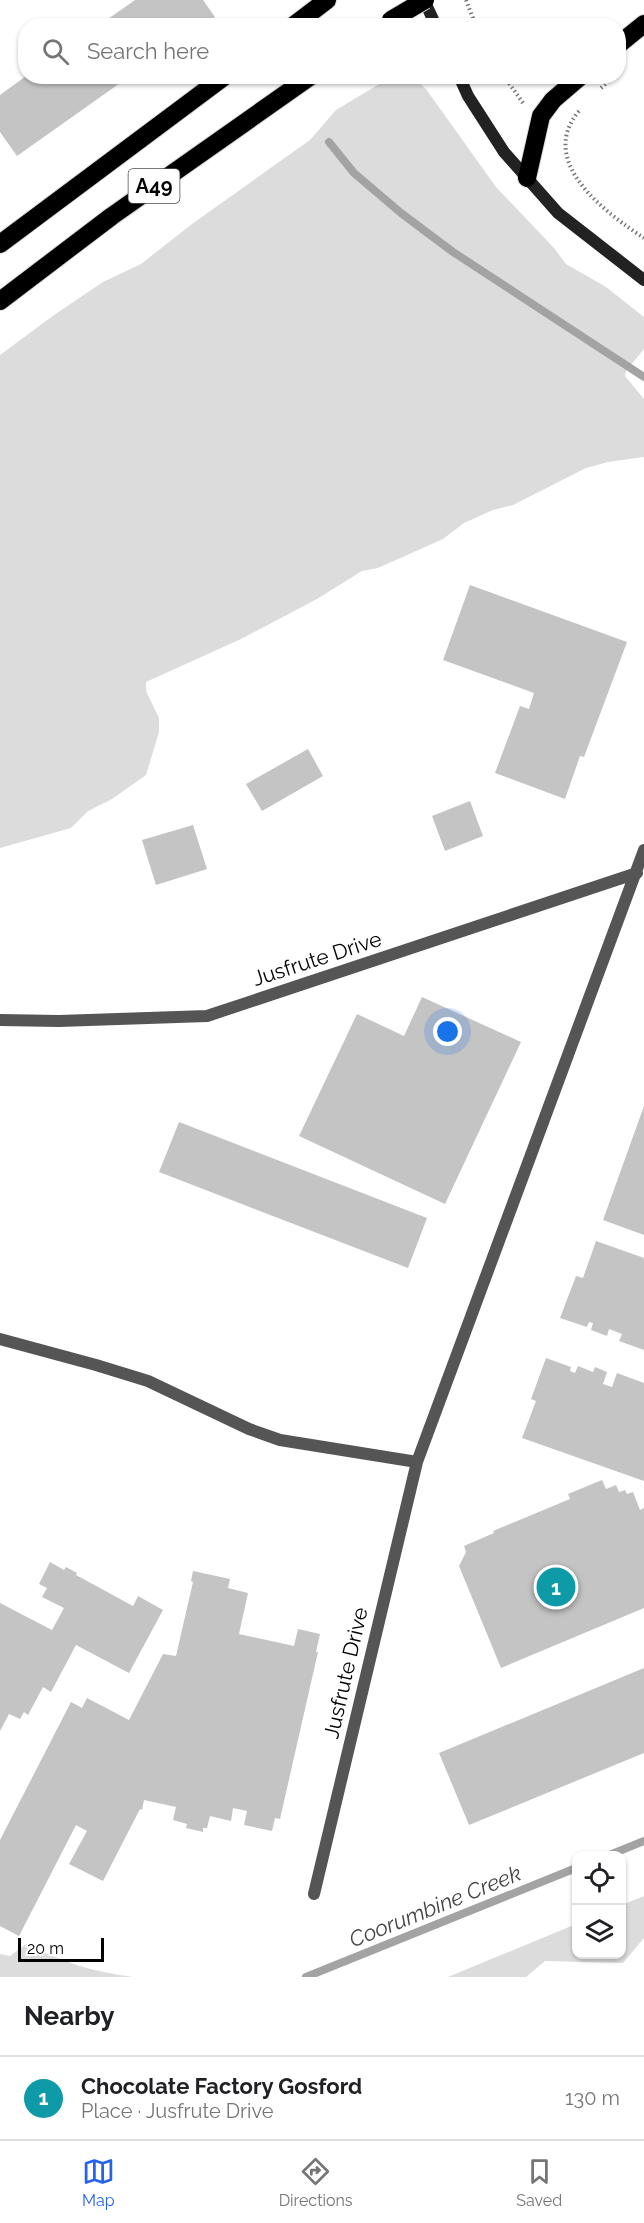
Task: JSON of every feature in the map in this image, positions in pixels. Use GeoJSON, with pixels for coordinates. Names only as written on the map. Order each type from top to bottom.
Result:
{"type":"FeatureCollection","features":[{"type":"Feature","properties":{"kind":"highway"},"geometry":{"type":"LineString","coordinates":[[303,18],[327,0]]}},
{"type":"Feature","properties":{"kind":"highway"},"geometry":{"type":"LineString","coordinates":[[396,18],[425,0]]}},
{"type":"Feature","properties":{"kind":"highway"},"geometry":{"type":"LineString","coordinates":[[626,39],[644,24]]}},
{"type":"Feature","properties":{"kind":"highway","name":"A49"},"geometry":{"type":"LineString","coordinates":[[0,244],[214,84]]}},
{"type":"Feature","properties":{"kind":"highway","name":"A49"},"geometry":{"type":"LineString","coordinates":[[0,301],[112,216],[300,84]]}},
{"type":"Feature","properties":{"kind":"highway"},"geometry":{"type":"LineString","coordinates":[[527,178],[541,116],[553,100],[572,84]]}},
{"type":"Feature","properties":{"kind":"street"},"geometry":{"type":"LineString","coordinates":[[425,0],[433,18]]}},
{"type":"Feature","properties":{"kind":"street"},"geometry":{"type":"LineString","coordinates":[[463,84],[504,152],[558,213],[644,280]]}},
{"type":"Feature","properties":{"kind":"street","name":"Jusfrute Drive"},"geometry":{"type":"LineString","coordinates":[[314,1894],[417,1462],[644,850]]}},
{"type":"Feature","properties":{"kind":"street","name":"Jusfrute Drive"},"geometry":{"type":"LineString","coordinates":[[0,1020],[59,1021],[207,1016],[637,873]]}},
{"type":"Feature","properties":{"kind":"street"},"geometry":{"type":"LineString","coordinates":[[0,1339],[148,1381],[249,1429],[280,1440],[417,1462]]}},
{"type":"Feature","properties":{"kind":"path"},"geometry":{"type":"LineString","coordinates":[[465,0],[473,18]]}},
{"type":"Feature","properties":{"kind":"path"},"geometry":{"type":"LineString","coordinates":[[598,91],[605,84]]}},
{"type":"Feature","properties":{"kind":"path"},"geometry":{"type":"LineString","coordinates":[[584,105],[572,119],[566,144],[568,164],[578,183],[602,206],[644,238]]}},
{"type":"Feature","properties":{"kind":"shaded area"},"geometry":{"type":"Polygon","coordinates":[[[379,84],[421,84],[496,187],[554,248],[566,264],[606,287],[644,317],[644,349],[626,371],[625,376],[644,399],[644,457],[586,468],[513,505],[493,510],[464,523],[443,539],[378,568],[362,571],[317,599],[241,639],[146,682],[146,691],[159,718],[159,732],[146,775],[112,799],[88,811],[71,828],[0,848],[0,355],[103,282],[141,264],[192,224],[310,140],[336,110],[379,84]]]}},
{"type":"Feature","properties":{"kind":"shaded area"},"geometry":{"type":"Polygon","coordinates":[[[644,1896],[644,1938],[623,1963],[545,1961],[526,1977],[448,1977],[572,1926],[572,1959],[626,1959],[626,1903],[644,1896]]]}},
{"type":"Feature","properties":{"kind":"shaded area"},"geometry":{"type":"Polygon","coordinates":[[[26,1944],[78,1965],[133,1977],[0,1977],[0,1954],[10,1956],[26,1944]]]}},
{"type":"Feature","properties":{"kind":"building"},"geometry":{"type":"Polygon","coordinates":[[[135,0],[203,0],[215,17],[214,18],[109,18],[135,0]]]}},
{"type":"Feature","properties":{"kind":"building"},"geometry":{"type":"Polygon","coordinates":[[[18,82],[18,84],[119,84],[17,156],[0,132],[0,95],[18,82]]]}},
{"type":"Feature","properties":{"kind":"building"},"geometry":{"type":"Polygon","coordinates":[[[470,585],[627,642],[584,757],[580,756],[565,799],[495,773],[520,706],[529,709],[534,693],[443,660],[470,585]]]}},
{"type":"Feature","properties":{"kind":"building"},"geometry":{"type":"Polygon","coordinates":[[[308,749],[323,776],[262,811],[246,784],[308,749]]]}},
{"type":"Feature","properties":{"kind":"building"},"geometry":{"type":"Polygon","coordinates":[[[470,801],[483,836],[445,851],[432,816],[470,801]]]}},
{"type":"Feature","properties":{"kind":"building"},"geometry":{"type":"Polygon","coordinates":[[[193,825],[207,869],[156,885],[142,840],[193,825]]]}},
{"type":"Feature","properties":{"kind":"building"},"geometry":{"type":"Polygon","coordinates":[[[422,997],[521,1042],[445,1204],[299,1136],[357,1014],[404,1036],[422,997]]]}},
{"type":"Feature","properties":{"kind":"building"},"geometry":{"type":"Polygon","coordinates":[[[644,1106],[644,1235],[603,1220],[644,1106]]]}},
{"type":"Feature","properties":{"kind":"building"},"geometry":{"type":"Polygon","coordinates":[[[179,1122],[427,1218],[408,1268],[159,1172],[179,1122]]]}},
{"type":"Feature","properties":{"kind":"building"},"geometry":{"type":"Polygon","coordinates":[[[596,1241],[644,1258],[644,1350],[619,1341],[622,1334],[609,1329],[607,1336],[591,1330],[593,1323],[589,1322],[587,1327],[560,1318],[576,1276],[583,1278],[596,1241]]]}},
{"type":"Feature","properties":{"kind":"building"},"geometry":{"type":"Polygon","coordinates":[[[546,1358],[571,1367],[570,1371],[575,1373],[578,1366],[593,1372],[595,1367],[607,1372],[603,1384],[612,1387],[617,1373],[644,1383],[644,1481],[522,1438],[536,1401],[531,1399],[546,1358]]]}},
{"type":"Feature","properties":{"kind":"building"},"geometry":{"type":"Polygon","coordinates":[[[602,1480],[606,1489],[616,1485],[619,1492],[625,1490],[627,1494],[633,1492],[640,1510],[644,1508],[644,1608],[501,1668],[459,1566],[466,1552],[464,1546],[494,1533],[493,1531],[570,1499],[568,1494],[602,1480]]]}},
{"type":"Feature","properties":{"kind":"building"},"geometry":{"type":"Polygon","coordinates":[[[50,1562],[64,1570],[66,1567],[77,1573],[76,1575],[133,1606],[138,1596],[163,1610],[129,1673],[76,1645],[51,1692],[43,1687],[28,1715],[24,1712],[20,1719],[9,1714],[0,1731],[0,1603],[52,1630],[64,1608],[42,1597],[47,1588],[39,1584],[50,1562]]]}},
{"type":"Feature","properties":{"kind":"building"},"geometry":{"type":"Polygon","coordinates":[[[193,1571],[230,1579],[228,1588],[248,1593],[239,1634],[294,1646],[298,1629],[320,1634],[316,1652],[318,1652],[280,1819],[275,1818],[272,1831],[244,1825],[247,1811],[233,1808],[231,1821],[210,1816],[207,1828],[203,1828],[203,1832],[186,1828],[187,1824],[173,1820],[176,1807],[144,1800],[142,1810],[140,1809],[103,1881],[69,1864],[87,1831],[76,1825],[19,1936],[0,1926],[0,1840],[71,1702],[82,1708],[87,1698],[129,1720],[163,1654],[176,1656],[193,1582],[191,1581],[193,1571]]]}},
{"type":"Feature","properties":{"kind":"building"},"geometry":{"type":"Polygon","coordinates":[[[644,1668],[644,1753],[469,1825],[439,1753],[644,1668]]]}},
{"type":"Feature","properties":{"kind":"waterway"},"geometry":{"type":"LineString","coordinates":[[329,142],[354,173],[401,213],[453,252],[644,377]]}},
{"type":"Feature","properties":{"kind":"waterway","name":"Coorumbine Creek"},"geometry":{"type":"LineString","coordinates":[[619,1851],[644,1841]]}},
{"type":"Feature","properties":{"kind":"waterway","name":"Coorumbine Creek"},"geometry":{"type":"LineString","coordinates":[[306,1977],[572,1870]]}},
{"type":"Feature","properties":{"kind":"place","name":"Chocolate Factory Gosford"},"geometry":{"type":"Point","coordinates":[556,1587]}}]}
